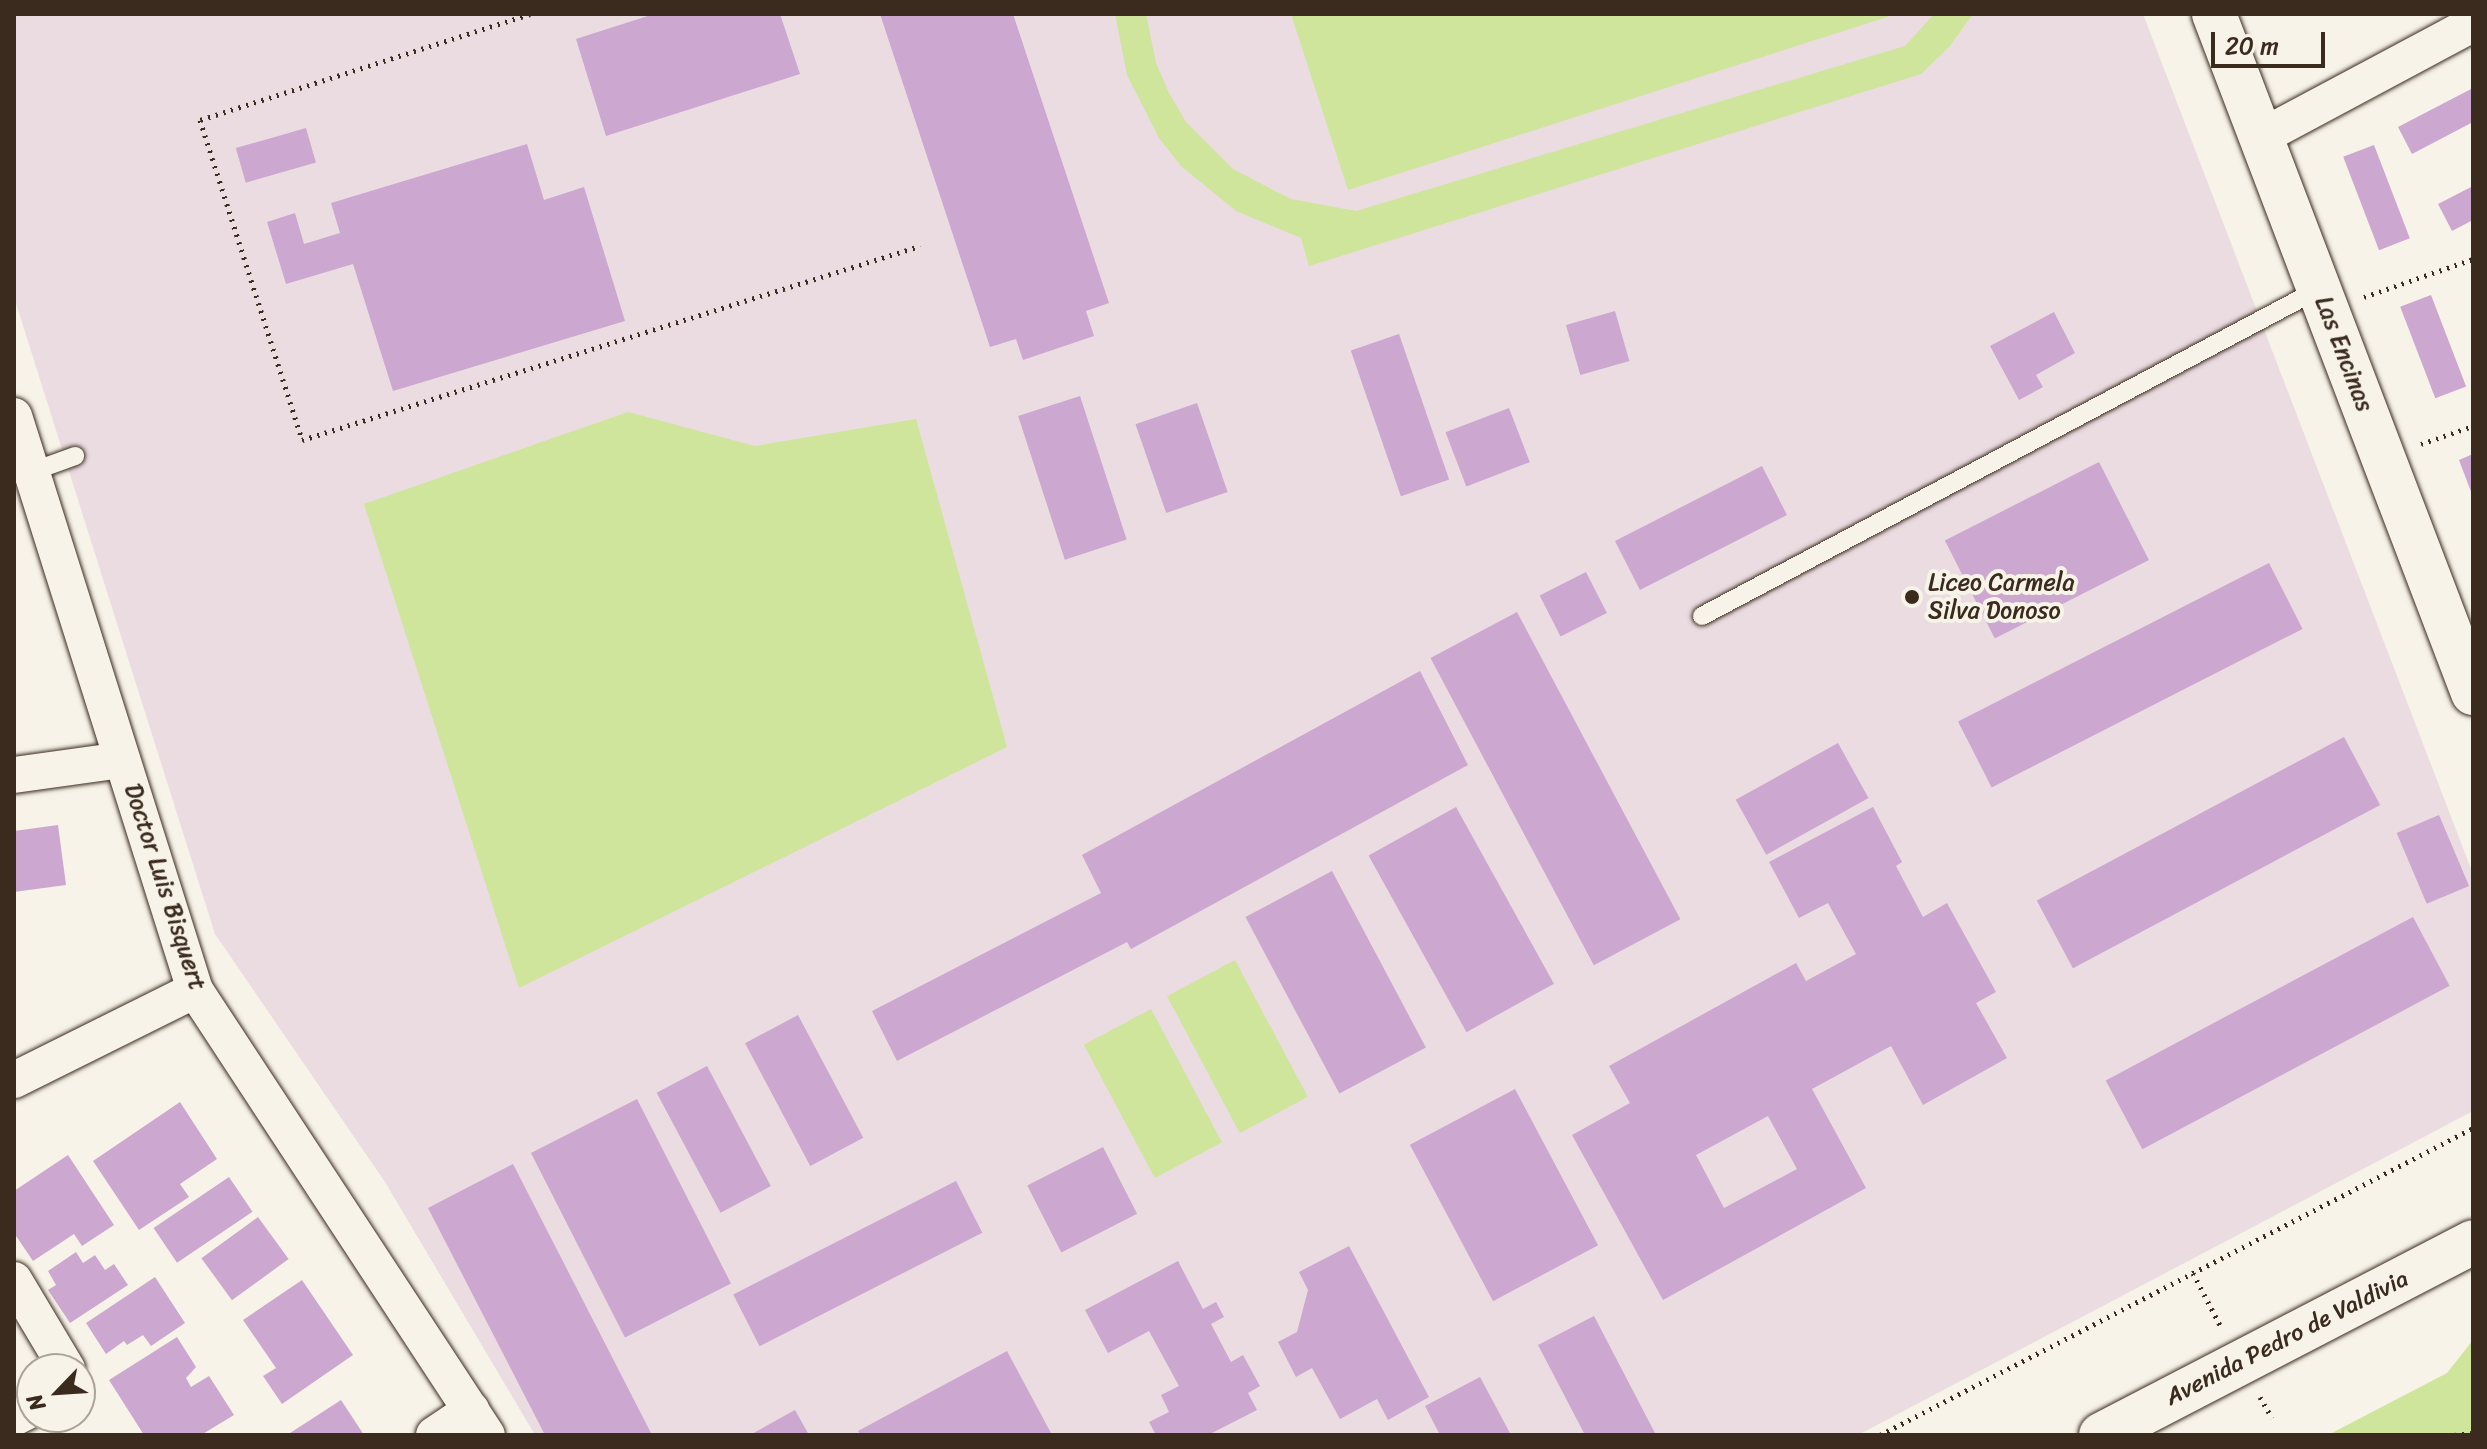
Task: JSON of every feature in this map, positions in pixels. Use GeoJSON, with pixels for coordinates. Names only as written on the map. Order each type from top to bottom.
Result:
{"type":"FeatureCollection","features":[{"type":"Feature","properties":{"kind":"street","name":"Las Encinas"},"geometry":{"type":"LineString","coordinates":[[2214,14],[2473,693]]}},
{"type":"Feature","properties":{"kind":"street"},"geometry":{"type":"LineString","coordinates":[[2261,137],[2473,24]]}},
{"type":"Feature","properties":{"kind":"street","name":"Doctor Luis Bisquert"},"geometry":{"type":"LineString","coordinates":[[14,416],[23,475],[122,760],[195,990],[479,1422]]}},
{"type":"Feature","properties":{"kind":"street"},"geometry":{"type":"LineString","coordinates":[[14,775],[122,760]]}},
{"type":"Feature","properties":{"kind":"street"},"geometry":{"type":"LineString","coordinates":[[14,1080],[195,990]]}},
{"type":"Feature","properties":{"kind":"street","name":"Avenida Pedro de Valdivia"},"geometry":{"type":"LineString","coordinates":[[2101,1435],[2473,1242]]}},
{"type":"Feature","properties":{"kind":"street"},"geometry":{"type":"LineString","coordinates":[[14,1280],[57,1353]]}},
{"type":"Feature","properties":{"kind":"street"},"geometry":{"type":"LineString","coordinates":[[434,1435],[479,1422]]}},
{"type":"Feature","properties":{"kind":"lane"},"geometry":{"type":"LineString","coordinates":[[1702,616],[2319,289]]}},
{"type":"Feature","properties":{"kind":"lane"},"geometry":{"type":"LineString","coordinates":[[23,475],[75,456]]}},
{"type":"Feature","properties":{"kind":"path"},"geometry":{"type":"LineString","coordinates":[[530,14],[200,120],[302,440],[920,246]]}},
{"type":"Feature","properties":{"kind":"path"},"geometry":{"type":"LineString","coordinates":[[2378,292],[2473,259]]}},
{"type":"Feature","properties":{"kind":"path"},"geometry":{"type":"LineString","coordinates":[[2439,438],[2473,426]]}},
{"type":"Feature","properties":{"kind":"path"},"geometry":{"type":"LineString","coordinates":[[1880,1435],[2473,1128]]}},
{"type":"Feature","properties":{"kind":"path"},"geometry":{"type":"LineString","coordinates":[[2454,1435],[2473,1433]]}},
{"type":"Feature","properties":{"kind":"shaded area"},"geometry":{"type":"Polygon","coordinates":[[[14,14],[2143,14],[2473,874],[2473,1111],[1858,1435],[535,1435],[385,1182],[215,934],[14,297],[14,14]]]}},
{"type":"Feature","properties":{"kind":"green space"},"geometry":{"type":"Polygon","coordinates":[[[1115,14],[1146,14],[1156,63],[1169,93],[1186,122],[1233,169],[1291,199],[1356,211],[1905,46],[1934,14],[1973,14],[1949,47],[1921,74],[1309,266],[1301,238],[1236,211],[1181,166],[1159,138],[1127,75],[1115,14]]]}},
{"type":"Feature","properties":{"kind":"green space"},"geometry":{"type":"Polygon","coordinates":[[[1291,14],[1890,14],[1890,16],[1348,190],[1291,14]]]}},
{"type":"Feature","properties":{"kind":"green space"},"geometry":{"type":"Polygon","coordinates":[[[628,412],[755,446],[916,419],[1007,747],[519,988],[364,504],[628,412]]]}},
{"type":"Feature","properties":{"kind":"green space"},"geometry":{"type":"Polygon","coordinates":[[[1235,960],[1308,1097],[1240,1133],[1167,996],[1235,960]]]}},
{"type":"Feature","properties":{"kind":"green space"},"geometry":{"type":"Polygon","coordinates":[[[1151,1009],[1222,1142],[1155,1178],[1084,1045],[1151,1009]]]}},
{"type":"Feature","properties":{"kind":"green space"},"geometry":{"type":"Polygon","coordinates":[[[2473,1340],[2473,1435],[2328,1435],[2447,1373],[2473,1340]]]}},
{"type":"Feature","properties":{"kind":"building"},"geometry":{"type":"Polygon","coordinates":[[[654,14],[780,14],[800,74],[606,136],[576,39],[654,14]]]}},
{"type":"Feature","properties":{"kind":"building"},"geometry":{"type":"Polygon","coordinates":[[[880,14],[1013,14],[1109,303],[1086,311],[1094,336],[1023,360],[1016,339],[990,347],[880,14]]]}},
{"type":"Feature","properties":{"kind":"building"},"geometry":{"type":"Polygon","coordinates":[[[2473,88],[2473,122],[2412,154],[2398,127],[2473,88]]]}},
{"type":"Feature","properties":{"kind":"building"},"geometry":{"type":"Polygon","coordinates":[[[306,128],[316,163],[246,183],[236,148],[306,128]]]}},
{"type":"Feature","properties":{"kind":"building"},"geometry":{"type":"Polygon","coordinates":[[[527,144],[544,200],[584,187],[625,321],[393,391],[353,264],[286,284],[267,222],[295,213],[304,244],[340,233],[331,203],[527,144]]]}},
{"type":"Feature","properties":{"kind":"building"},"geometry":{"type":"Polygon","coordinates":[[[2374,145],[2410,238],[2379,250],[2343,157],[2374,145]]]}},
{"type":"Feature","properties":{"kind":"building"},"geometry":{"type":"Polygon","coordinates":[[[2473,186],[2473,220],[2452,231],[2438,204],[2473,186]]]}},
{"type":"Feature","properties":{"kind":"building"},"geometry":{"type":"Polygon","coordinates":[[[2431,295],[2466,386],[2435,398],[2400,307],[2431,295]]]}},
{"type":"Feature","properties":{"kind":"building"},"geometry":{"type":"Polygon","coordinates":[[[1615,311],[1629,361],[1580,375],[1566,325],[1615,311]]]}},
{"type":"Feature","properties":{"kind":"building"},"geometry":{"type":"Polygon","coordinates":[[[2054,312],[2075,353],[2036,375],[2043,387],[2019,400],[1990,346],[2054,312]]]}},
{"type":"Feature","properties":{"kind":"building"},"geometry":{"type":"Polygon","coordinates":[[[1399,334],[1449,480],[1401,496],[1351,351],[1399,334]]]}},
{"type":"Feature","properties":{"kind":"building"},"geometry":{"type":"Polygon","coordinates":[[[1080,396],[1127,540],[1065,560],[1018,416],[1080,396]]]}},
{"type":"Feature","properties":{"kind":"building"},"geometry":{"type":"Polygon","coordinates":[[[1197,403],[1228,492],[1166,513],[1136,424],[1197,403]]]}},
{"type":"Feature","properties":{"kind":"building"},"geometry":{"type":"Polygon","coordinates":[[[1509,408],[1530,462],[1466,487],[1446,432],[1509,408]]]}},
{"type":"Feature","properties":{"kind":"building"},"geometry":{"type":"Polygon","coordinates":[[[2473,454],[2473,497],[2459,460],[2473,454]]]}},
{"type":"Feature","properties":{"kind":"building"},"geometry":{"type":"Polygon","coordinates":[[[2099,462],[2149,560],[1995,639],[1945,541],[2099,462]]]}},
{"type":"Feature","properties":{"kind":"building"},"geometry":{"type":"Polygon","coordinates":[[[1762,466],[1787,515],[1640,590],[1615,541],[1762,466]]]}},
{"type":"Feature","properties":{"kind":"building"},"geometry":{"type":"Polygon","coordinates":[[[2269,563],[2303,629],[1992,787],[1958,721],[2269,563]]]}},
{"type":"Feature","properties":{"kind":"building"},"geometry":{"type":"Polygon","coordinates":[[[1586,572],[1607,613],[1561,637],[1540,596],[1586,572]]]}},
{"type":"Feature","properties":{"kind":"building"},"geometry":{"type":"Polygon","coordinates":[[[1517,612],[1680,919],[1594,965],[1430,658],[1517,612]]]}},
{"type":"Feature","properties":{"kind":"building"},"geometry":{"type":"Polygon","coordinates":[[[1420,671],[1468,765],[1131,949],[1127,942],[897,1061],[872,1011],[1101,893],[1082,855],[1420,671]]]}},
{"type":"Feature","properties":{"kind":"building"},"geometry":{"type":"Polygon","coordinates":[[[2344,737],[2380,805],[2073,968],[2037,900],[2344,737]]]}},
{"type":"Feature","properties":{"kind":"building"},"geometry":{"type":"Polygon","coordinates":[[[1838,743],[1869,798],[1766,855],[1736,800],[1838,743]]]}},
{"type":"Feature","properties":{"kind":"building"},"geometry":{"type":"Polygon","coordinates":[[[1456,807],[1554,984],[1466,1032],[1369,855],[1456,807]]]}},
{"type":"Feature","properties":{"kind":"building"},"geometry":{"type":"Polygon","coordinates":[[[1873,807],[1902,862],[1896,866],[1923,917],[1947,903],[1996,992],[1976,1003],[2007,1058],[1923,1105],[1891,1046],[1812,1089],[1866,1188],[1663,1300],[1572,1135],[1630,1103],[1609,1066],[1796,963],[1806,981],[1856,954],[1828,903],[1799,918],[1769,862],[1873,807]],[[1768,1116],[1696,1155],[1724,1208],[1797,1169],[1768,1116]]]}},
{"type":"Feature","properties":{"kind":"building"},"geometry":{"type":"Polygon","coordinates":[[[2439,815],[2469,886],[2427,904],[2397,833],[2439,815]]]}},
{"type":"Feature","properties":{"kind":"building"},"geometry":{"type":"Polygon","coordinates":[[[58,825],[66,885],[14,892],[14,831],[58,825]]]}},
{"type":"Feature","properties":{"kind":"building"},"geometry":{"type":"Polygon","coordinates":[[[1332,871],[1426,1048],[1339,1094],[1245,917],[1332,871]]]}},
{"type":"Feature","properties":{"kind":"building"},"geometry":{"type":"Polygon","coordinates":[[[2413,917],[2450,986],[2142,1149],[2106,1080],[2413,917]]]}},
{"type":"Feature","properties":{"kind":"building"},"geometry":{"type":"Polygon","coordinates":[[[798,1015],[863,1138],[810,1166],[745,1043],[798,1015]]]}},
{"type":"Feature","properties":{"kind":"building"},"geometry":{"type":"Polygon","coordinates":[[[707,1066],[771,1186],[721,1213],[657,1093],[707,1066]]]}},
{"type":"Feature","properties":{"kind":"building"},"geometry":{"type":"Polygon","coordinates":[[[1515,1089],[1598,1245],[1493,1301],[1410,1145],[1515,1089]]]}},
{"type":"Feature","properties":{"kind":"building"},"geometry":{"type":"Polygon","coordinates":[[[637,1099],[731,1283],[625,1337],[531,1153],[637,1099]]]}},
{"type":"Feature","properties":{"kind":"building"},"geometry":{"type":"Polygon","coordinates":[[[180,1102],[217,1159],[180,1184],[189,1197],[139,1230],[93,1161],[180,1102]]]}},
{"type":"Feature","properties":{"kind":"building"},"geometry":{"type":"Polygon","coordinates":[[[1103,1147],[1137,1214],[1061,1252],[1027,1186],[1103,1147]]]}},
{"type":"Feature","properties":{"kind":"building"},"geometry":{"type":"Polygon","coordinates":[[[68,1155],[114,1225],[82,1246],[74,1234],[33,1261],[14,1233],[14,1191],[68,1155]]]}},
{"type":"Feature","properties":{"kind":"building"},"geometry":{"type":"Polygon","coordinates":[[[513,1164],[652,1435],[545,1435],[428,1208],[513,1164]]]}},
{"type":"Feature","properties":{"kind":"building"},"geometry":{"type":"Polygon","coordinates":[[[229,1177],[252,1212],[177,1263],[154,1228],[229,1177]]]}},
{"type":"Feature","properties":{"kind":"building"},"geometry":{"type":"Polygon","coordinates":[[[956,1181],[982,1233],[760,1346],[733,1294],[956,1181]]]}},
{"type":"Feature","properties":{"kind":"building"},"geometry":{"type":"Polygon","coordinates":[[[258,1217],[289,1259],[232,1300],[201,1258],[258,1217]]]}},
{"type":"Feature","properties":{"kind":"building"},"geometry":{"type":"Polygon","coordinates":[[[1349,1246],[1429,1397],[1388,1420],[1377,1399],[1340,1419],[1312,1368],[1296,1377],[1278,1342],[1297,1332],[1308,1290],[1299,1272],[1349,1246]]]}},
{"type":"Feature","properties":{"kind":"building"},"geometry":{"type":"Polygon","coordinates":[[[76,1252],[83,1263],[95,1255],[105,1270],[114,1264],[128,1285],[70,1323],[48,1290],[56,1285],[48,1271],[76,1252]]]}},
{"type":"Feature","properties":{"kind":"building"},"geometry":{"type":"Polygon","coordinates":[[[1178,1261],[1203,1309],[1216,1302],[1224,1317],[1211,1324],[1231,1362],[1243,1355],[1260,1386],[1248,1393],[1257,1410],[1208,1435],[1156,1435],[1149,1422],[1169,1412],[1161,1395],[1179,1386],[1149,1331],[1108,1353],[1085,1310],[1178,1261]]]}},
{"type":"Feature","properties":{"kind":"building"},"geometry":{"type":"Polygon","coordinates":[[[155,1277],[185,1323],[151,1346],[143,1335],[127,1345],[124,1341],[106,1354],[86,1323],[155,1277]]]}},
{"type":"Feature","properties":{"kind":"building"},"geometry":{"type":"Polygon","coordinates":[[[302,1280],[353,1355],[282,1404],[263,1376],[276,1368],[243,1320],[302,1280]]]}},
{"type":"Feature","properties":{"kind":"building"},"geometry":{"type":"Polygon","coordinates":[[[1594,1316],[1656,1435],[1585,1435],[1538,1345],[1594,1316]]]}},
{"type":"Feature","properties":{"kind":"building"},"geometry":{"type":"Polygon","coordinates":[[[177,1337],[196,1367],[186,1378],[191,1387],[209,1376],[234,1415],[201,1435],[144,1435],[109,1380],[177,1337]]]}},
{"type":"Feature","properties":{"kind":"building"},"geometry":{"type":"Polygon","coordinates":[[[1007,1351],[1052,1435],[861,1435],[858,1431],[1007,1351]]]}},
{"type":"Feature","properties":{"kind":"building"},"geometry":{"type":"Polygon","coordinates":[[[1480,1377],[1511,1435],[1440,1435],[1425,1406],[1480,1377]]]}},
{"type":"Feature","properties":{"kind":"building"},"geometry":{"type":"Polygon","coordinates":[[[341,1400],[364,1435],[287,1435],[341,1400]]]}},
{"type":"Feature","properties":{"kind":"building"},"geometry":{"type":"Polygon","coordinates":[[[795,1410],[809,1435],[750,1435],[795,1410]]]}},
{"type":"Feature","properties":{"kind":"place","name":"Liceo Carmela Silva Donoso"},"geometry":{"type":"Point","coordinates":[1912,597]}}]}
